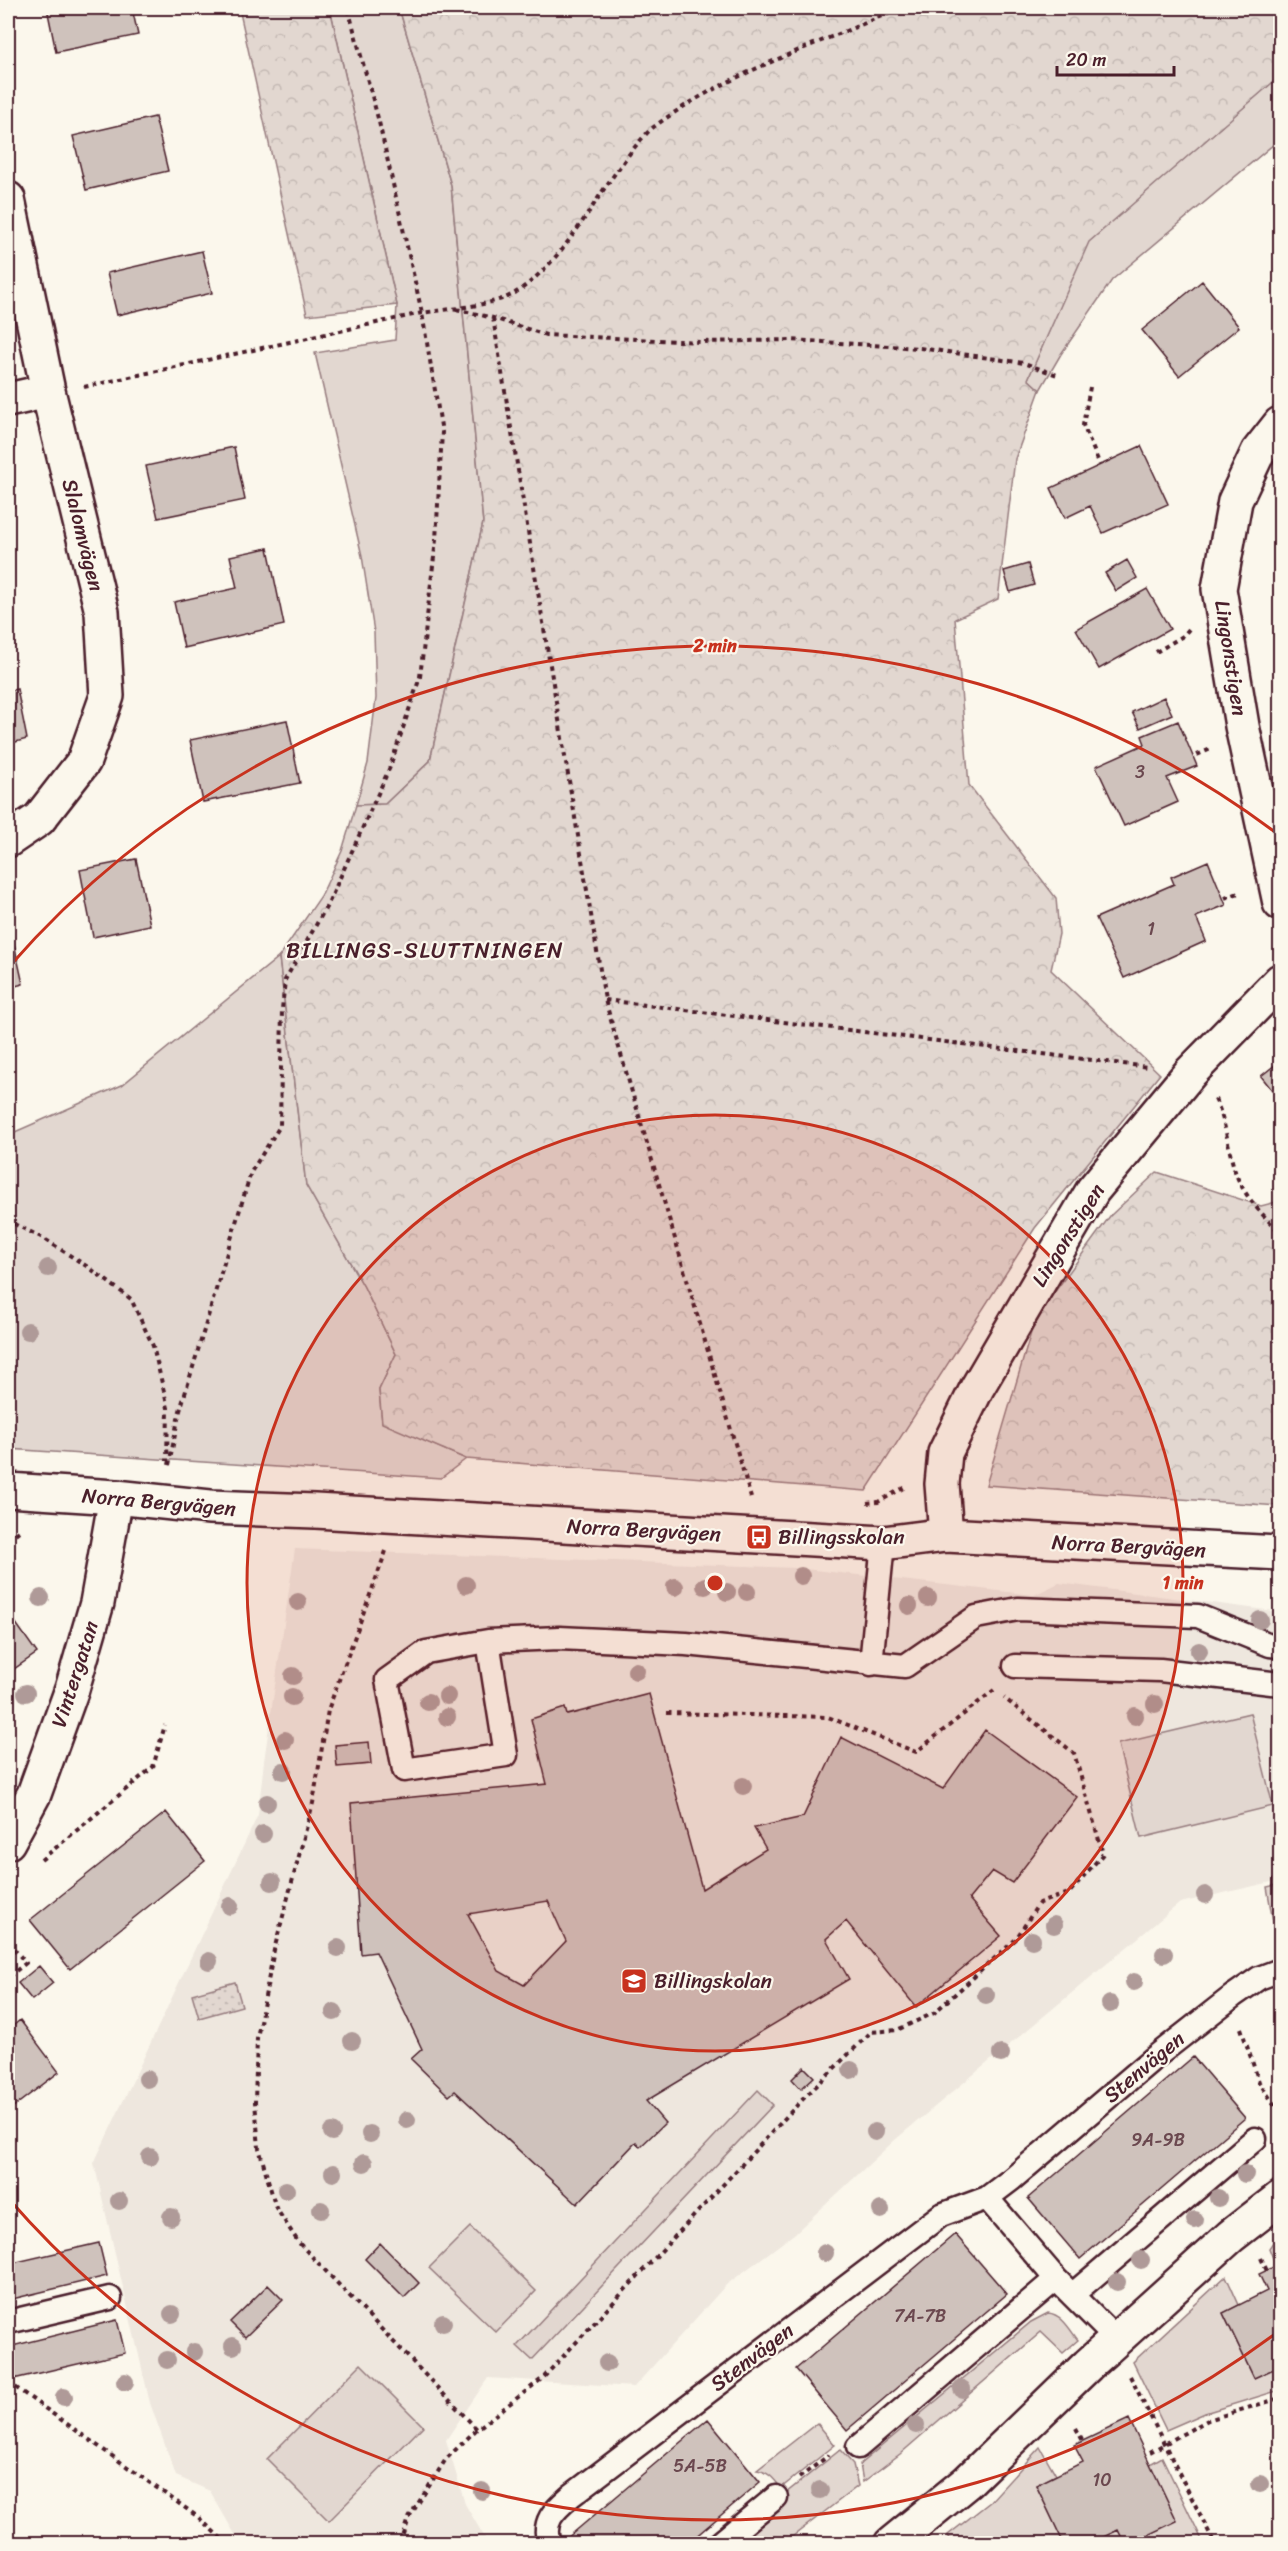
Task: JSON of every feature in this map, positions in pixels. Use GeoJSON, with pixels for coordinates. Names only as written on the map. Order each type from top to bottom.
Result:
{"type":"FeatureCollection","features":[{"type":"Feature","properties":{"kind":"street","name":"Slalomvägen"},"geometry":{"type":"LineString","coordinates":[[8,199],[63,389],[102,612],[107,696],[84,761],[39,819],[8,840]]}},
{"type":"Feature","properties":{"kind":"street"},"geometry":{"type":"LineString","coordinates":[[8,400],[63,389]]}},
{"type":"Feature","properties":{"kind":"street","name":"Lingonstigen"},"geometry":{"type":"LineString","coordinates":[[1281,424],[1258,452],[1235,501],[1219,589],[1242,726],[1281,903]]}},
{"type":"Feature","properties":{"kind":"street","name":"Lingonstigen"},"geometry":{"type":"LineString","coordinates":[[946,1535],[942,1484],[945,1453],[977,1388],[1093,1190],[1191,1072],[1281,981]]}},
{"type":"Feature","properties":{"kind":"street","name":"Norra Bergvägen"},"geometry":{"type":"LineString","coordinates":[[8,1490],[116,1497],[210,1508],[315,1511],[883,1543],[946,1535],[1281,1553]]}},
{"type":"Feature","properties":{"kind":"street","name":"Vintergatan"},"geometry":{"type":"LineString","coordinates":[[8,1842],[34,1794],[72,1689],[97,1604],[116,1497]]}},
{"type":"Feature","properties":{"kind":"street"},"geometry":{"type":"LineString","coordinates":[[891,2544],[967,2482],[1116,2339],[1231,2236],[1281,2198]]}},
{"type":"Feature","properties":{"kind":"lane"},"geometry":{"type":"LineString","coordinates":[[871,1664],[883,1543]]}},
{"type":"Feature","properties":{"kind":"lane"},"geometry":{"type":"LineString","coordinates":[[488,1641],[506,1755],[404,1770],[387,1680],[426,1652],[488,1641],[559,1638],[686,1644],[905,1666],[976,1617],[1018,1609],[1198,1616],[1270,1645],[1281,1646]]}},
{"type":"Feature","properties":{"kind":"lane"},"geometry":{"type":"LineString","coordinates":[[1015,1666],[1160,1670],[1281,1683]]}},
{"type":"Feature","properties":{"kind":"lane","name":"Stenvägen"},"geometry":{"type":"LineString","coordinates":[[549,2544],[546,2535],[549,2516],[579,2489],[941,2215],[987,2198],[1154,2058],[1233,1996],[1259,1978],[1281,1970]]}},
{"type":"Feature","properties":{"kind":"lane"},"geometry":{"type":"LineString","coordinates":[[858,2447],[1255,2139]]}},
{"type":"Feature","properties":{"kind":"lane"},"geometry":{"type":"LineString","coordinates":[[987,2198],[1064,2287],[1116,2339]]}},
{"type":"Feature","properties":{"kind":"lane"},"geometry":{"type":"LineString","coordinates":[[8,2322],[110,2298]]}},
{"type":"Feature","properties":{"kind":"lane"},"geometry":{"type":"LineString","coordinates":[[719,2544],[776,2496]]}},
{"type":"Feature","properties":{"kind":"path"},"geometry":{"type":"LineString","coordinates":[[8,1217],[12,1223],[43,1238],[91,1269],[131,1299],[153,1346],[168,1408],[167,1471],[179,1414],[251,1172],[280,1126],[282,1009],[285,980],[329,902],[390,767],[420,677],[436,540],[442,432],[422,313],[379,122],[348,8]]}},
{"type":"Feature","properties":{"kind":"path"},"geometry":{"type":"LineString","coordinates":[[63,389],[422,313],[477,305],[514,294],[547,265],[582,223],[612,178],[652,128],[685,106],[766,64],[900,8]]}},
{"type":"Feature","properties":{"kind":"path"},"geometry":{"type":"LineString","coordinates":[[452,308],[546,335],[702,342],[791,340],[920,348],[1024,363],[1057,375]]}},
{"type":"Feature","properties":{"kind":"path"},"geometry":{"type":"LineString","coordinates":[[493,318],[605,1000],[752,1502]]}},
{"type":"Feature","properties":{"kind":"path"},"geometry":{"type":"LineString","coordinates":[[1089,387],[1083,425],[1100,465]]}},
{"type":"Feature","properties":{"kind":"path"},"geometry":{"type":"LineString","coordinates":[[1156,652],[1183,636],[1190,628],[1191,619]]}},
{"type":"Feature","properties":{"kind":"path"},"geometry":{"type":"LineString","coordinates":[[605,1000],[1191,1072],[1210,1090],[1216,1102],[1225,1123],[1234,1169],[1244,1190],[1267,1220],[1281,1232]]}},
{"type":"Feature","properties":{"kind":"path"},"geometry":{"type":"LineString","coordinates":[[8,1539],[25,1527]]}},
{"type":"Feature","properties":{"kind":"path"},"geometry":{"type":"LineString","coordinates":[[388,1548],[328,1710],[313,1803],[274,1950],[257,2038],[255,2102],[259,2148],[276,2208],[299,2243],[477,2429]]}},
{"type":"Feature","properties":{"kind":"path"},"geometry":{"type":"LineString","coordinates":[[667,1713],[828,1717],[916,1752],[993,1691],[1015,1666]]}},
{"type":"Feature","properties":{"kind":"path"},"geometry":{"type":"LineString","coordinates":[[401,2544],[409,2518],[446,2459],[477,2429],[543,2378],[800,2102],[871,2032],[897,2030],[934,2013],[1016,1939],[1039,1903],[1069,1893],[1103,1854],[1074,1753],[1009,1701]]}},
{"type":"Feature","properties":{"kind":"path"},"geometry":{"type":"LineString","coordinates":[[39,1862],[153,1767],[165,1725]]}},
{"type":"Feature","properties":{"kind":"path"},"geometry":{"type":"LineString","coordinates":[[8,1941],[26,1963],[8,1977]]}},
{"type":"Feature","properties":{"kind":"path"},"geometry":{"type":"LineString","coordinates":[[1233,1996],[1259,2082],[1281,2113]]}},
{"type":"Feature","properties":{"kind":"path"},"geometry":{"type":"LineString","coordinates":[[8,2382],[198,2517],[227,2544]]}},
{"type":"Feature","properties":{"kind":"path"},"geometry":{"type":"LineString","coordinates":[[1139,2394],[1215,2544]]}},
{"type":"Feature","properties":{"kind":"path"},"geometry":{"type":"LineString","coordinates":[[1150,2452],[1208,2420],[1281,2398]]}},
{"type":"Feature","properties":{"kind":"path"},"geometry":{"type":"LineString","coordinates":[[776,2496],[842,2445],[858,2447]]}},
{"type":"Feature","properties":{"kind":"shaded area","name":"Billingskolan"},"geometry":{"type":"Polygon","coordinates":[[[295,1549],[796,1568],[1034,1595],[1059,1583],[1280,1612],[1280,1880],[1180,1903],[896,2139],[794,2234],[726,2285],[634,2387],[488,2378],[446,2440],[465,2504],[488,2543],[240,2543],[210,2491],[176,2476],[150,2403],[94,2163],[258,1815],[295,1549]]]}},
{"type":"Feature","properties":{"kind":"green space"},"geometry":{"type":"Polygon","coordinates":[[[239,8],[330,8],[397,305],[307,315],[239,8]]]}},
{"type":"Feature","properties":{"kind":"green space"},"geometry":{"type":"Polygon","coordinates":[[[330,8],[399,8],[451,185],[483,523],[430,761],[385,804],[356,805],[368,763],[376,698],[374,632],[362,556],[315,353],[395,340],[397,305],[330,8]]]}},
{"type":"Feature","properties":{"kind":"green space"},"geometry":{"type":"Polygon","coordinates":[[[399,8],[1280,8],[1280,76],[1089,242],[1028,379],[1040,390],[1015,459],[998,599],[955,619],[969,785],[1056,898],[1059,934],[1051,970],[1160,1074],[1035,1228],[866,1491],[466,1459],[382,1423],[379,1390],[396,1354],[364,1287],[306,1185],[279,957],[321,896],[342,851],[356,805],[385,804],[430,761],[483,523],[451,185],[399,8]]]}},
{"type":"Feature","properties":{"kind":"green space"},"geometry":{"type":"Polygon","coordinates":[[[1280,76],[1280,139],[1112,280],[1061,354],[1040,390],[1028,379],[1088,242],[1280,76]]]}},
{"type":"Feature","properties":{"kind":"green space"},"geometry":{"type":"Polygon","coordinates":[[[279,957],[306,1185],[364,1287],[396,1354],[379,1390],[382,1422],[466,1459],[441,1478],[8,1449],[8,1135],[122,1085],[279,957]]]}},
{"type":"Feature","properties":{"kind":"green space"},"geometry":{"type":"Polygon","coordinates":[[[1157,1172],[1261,1206],[1280,1201],[1280,1506],[986,1485],[1035,1319],[1110,1216],[1157,1172]]]}},
{"type":"Feature","properties":{"kind":"green space"},"geometry":{"type":"Polygon","coordinates":[[[1250,1713],[1273,1806],[1141,1838],[1118,1744],[1250,1713]]]}},
{"type":"Feature","properties":{"kind":"green space"},"geometry":{"type":"Polygon","coordinates":[[[1280,1884],[1280,1950],[1278,1950],[1267,1887],[1280,1884]]]}},
{"type":"Feature","properties":{"kind":"green space"},"geometry":{"type":"Polygon","coordinates":[[[235,1982],[242,2006],[199,2018],[192,1994],[235,1982]]]}},
{"type":"Feature","properties":{"kind":"green space"},"geometry":{"type":"Polygon","coordinates":[[[758,2090],[773,2105],[532,2360],[517,2346],[758,2090]]]}},
{"type":"Feature","properties":{"kind":"green space"},"geometry":{"type":"Polygon","coordinates":[[[470,2227],[536,2291],[496,2332],[429,2268],[470,2227]]]}},
{"type":"Feature","properties":{"kind":"green space"},"geometry":{"type":"Polygon","coordinates":[[[1280,2232],[1280,2264],[1276,2266],[1269,2248],[1280,2232]]]}},
{"type":"Feature","properties":{"kind":"green space"},"geometry":{"type":"Polygon","coordinates":[[[1226,2276],[1239,2305],[1223,2313],[1254,2378],[1280,2366],[1280,2390],[1205,2413],[1166,2430],[1133,2362],[1226,2276]]]}},
{"type":"Feature","properties":{"kind":"green space"},"geometry":{"type":"Polygon","coordinates":[[[1048,2313],[1062,2319],[1078,2340],[1063,2353],[1041,2332],[900,2454],[863,2482],[860,2464],[1031,2322],[1048,2313]]]}},
{"type":"Feature","properties":{"kind":"green space"},"geometry":{"type":"Polygon","coordinates":[[[361,2364],[423,2426],[329,2521],[267,2459],[361,2364]]]}},
{"type":"Feature","properties":{"kind":"green space"},"geometry":{"type":"Polygon","coordinates":[[[817,2423],[835,2445],[781,2488],[768,2474],[757,2470],[817,2423]]]}},
{"type":"Feature","properties":{"kind":"green space"},"geometry":{"type":"Polygon","coordinates":[[[1040,2447],[1056,2475],[1036,2485],[1064,2543],[952,2543],[948,2535],[990,2502],[1040,2447]]]}},
{"type":"Feature","properties":{"kind":"green space"},"geometry":{"type":"Polygon","coordinates":[[[840,2450],[853,2464],[858,2486],[784,2543],[740,2544],[784,2506],[786,2493],[840,2450]]]}},
{"type":"Feature","properties":{"kind":"green space"},"geometry":{"type":"Polygon","coordinates":[[[1162,2457],[1202,2544],[1129,2544],[1150,2464],[1162,2457]]]}},
{"type":"Feature","properties":{"kind":"green space"},"geometry":{"type":"Polygon","coordinates":[[[1118,2530],[1125,2543],[1089,2544],[1118,2530]]]}},
{"type":"Feature","properties":{"kind":"building"},"geometry":{"type":"Polygon","coordinates":[[[47,8],[132,8],[138,35],[56,52],[47,8]]]}},
{"type":"Feature","properties":{"kind":"building"},"geometry":{"type":"Polygon","coordinates":[[[155,117],[168,171],[86,190],[73,136],[155,117]]]}},
{"type":"Feature","properties":{"kind":"building"},"geometry":{"type":"Polygon","coordinates":[[[202,251],[212,293],[117,315],[107,273],[202,251]]]}},
{"type":"Feature","properties":{"kind":"building"},"geometry":{"type":"Polygon","coordinates":[[[1202,281],[1239,327],[1179,376],[1142,330],[1202,281]]]}},
{"type":"Feature","properties":{"kind":"building"},"geometry":{"type":"Polygon","coordinates":[[[1141,446],[1168,504],[1103,533],[1090,506],[1065,518],[1051,488],[1141,446]]]}},
{"type":"Feature","properties":{"kind":"building"},"geometry":{"type":"Polygon","coordinates":[[[234,447],[245,500],[158,518],[146,466],[234,447]]]}},
{"type":"Feature","properties":{"kind":"building"},"geometry":{"type":"Polygon","coordinates":[[[8,483],[14,507],[8,509],[8,483]]]}},
{"type":"Feature","properties":{"kind":"building"},"geometry":{"type":"Polygon","coordinates":[[[268,548],[284,625],[184,648],[174,602],[237,588],[230,556],[268,548]]]}},
{"type":"Feature","properties":{"kind":"building"},"geometry":{"type":"Polygon","coordinates":[[[1127,560],[1137,578],[1116,591],[1105,573],[1127,560]]]}},
{"type":"Feature","properties":{"kind":"building"},"geometry":{"type":"Polygon","coordinates":[[[1028,564],[1034,585],[1010,592],[1004,571],[1028,564]]]}},
{"type":"Feature","properties":{"kind":"building"},"geometry":{"type":"Polygon","coordinates":[[[1147,589],[1170,629],[1099,669],[1076,629],[1147,589]]]}},
{"type":"Feature","properties":{"kind":"building"},"geometry":{"type":"Polygon","coordinates":[[[17,689],[27,739],[8,744],[8,691],[17,689]]]}},
{"type":"Feature","properties":{"kind":"building"},"geometry":{"type":"Polygon","coordinates":[[[1164,697],[1172,714],[1140,728],[1132,712],[1164,697]]]}},
{"type":"Feature","properties":{"kind":"building"},"geometry":{"type":"Polygon","coordinates":[[[287,720],[300,783],[203,802],[190,740],[287,720]]]}},
{"type":"Feature","properties":{"kind":"building"},"geometry":{"type":"Polygon","coordinates":[[[1178,721],[1197,766],[1167,778],[1178,802],[1124,826],[1096,766],[1145,744],[1142,736],[1178,721]]]}},
{"type":"Feature","properties":{"kind":"building"},"geometry":{"type":"Polygon","coordinates":[[[136,859],[150,925],[93,937],[80,870],[136,859]]]}},
{"type":"Feature","properties":{"kind":"building"},"geometry":{"type":"Polygon","coordinates":[[[1208,861],[1226,905],[1196,917],[1206,941],[1124,978],[1096,918],[1174,884],[1171,877],[1208,861]]]}},
{"type":"Feature","properties":{"kind":"building"},"geometry":{"type":"Polygon","coordinates":[[[11,930],[23,984],[8,988],[8,931],[11,930]]]}},
{"type":"Feature","properties":{"kind":"building"},"geometry":{"type":"Polygon","coordinates":[[[1280,1061],[1280,1100],[1261,1076],[1280,1061]]]}},
{"type":"Feature","properties":{"kind":"building"},"geometry":{"type":"Polygon","coordinates":[[[8,1612],[37,1653],[8,1673],[8,1612]]]}},
{"type":"Feature","properties":{"kind":"building","name":"Billingskolan"},"geometry":{"type":"Polygon","coordinates":[[[649,1694],[702,1889],[766,1849],[754,1828],[803,1817],[841,1737],[943,1789],[985,1730],[1077,1797],[1012,1883],[992,1871],[969,1899],[1001,1936],[916,2007],[846,1921],[826,1939],[849,1979],[646,2101],[665,2123],[640,2147],[636,2142],[577,2204],[455,2091],[449,2096],[411,2059],[422,2049],[376,1952],[361,1954],[351,1803],[547,1784],[531,1719],[565,1708],[567,1715],[649,1694]],[[548,1901],[468,1914],[499,1971],[524,1985],[566,1941],[548,1901]]]}},
{"type":"Feature","properties":{"kind":"building"},"geometry":{"type":"Polygon","coordinates":[[[369,1742],[371,1764],[337,1767],[335,1745],[369,1742]]]}},
{"type":"Feature","properties":{"kind":"building"},"geometry":{"type":"Polygon","coordinates":[[[166,1812],[205,1861],[70,1969],[30,1920],[166,1812]]]}},
{"type":"Feature","properties":{"kind":"building"},"geometry":{"type":"Polygon","coordinates":[[[39,1966],[53,1983],[32,2000],[18,1983],[39,1966]]]}},
{"type":"Feature","properties":{"kind":"building"},"geometry":{"type":"Polygon","coordinates":[[[20,2020],[59,2072],[8,2111],[8,2030],[20,2020]]]}},
{"type":"Feature","properties":{"kind":"building"},"geometry":{"type":"Polygon","coordinates":[[[1193,2057],[1245,2118],[1080,2259],[1028,2198],[1193,2057]]]}},
{"type":"Feature","properties":{"kind":"building"},"geometry":{"type":"Polygon","coordinates":[[[804,2067],[814,2077],[801,2089],[792,2079],[804,2067]]]}},
{"type":"Feature","properties":{"kind":"building"},"geometry":{"type":"Polygon","coordinates":[[[955,2234],[1007,2294],[847,2430],[796,2369],[955,2234]]]}},
{"type":"Feature","properties":{"kind":"building"},"geometry":{"type":"Polygon","coordinates":[[[99,2243],[107,2276],[8,2300],[8,2264],[99,2243]]]}},
{"type":"Feature","properties":{"kind":"building"},"geometry":{"type":"Polygon","coordinates":[[[380,2243],[419,2283],[404,2298],[365,2259],[380,2243]]]}},
{"type":"Feature","properties":{"kind":"building"},"geometry":{"type":"Polygon","coordinates":[[[1280,2264],[1280,2366],[1254,2378],[1223,2313],[1267,2291],[1259,2274],[1280,2264]]]}},
{"type":"Feature","properties":{"kind":"building"},"geometry":{"type":"Polygon","coordinates":[[[268,2285],[283,2300],[245,2337],[230,2322],[268,2285]]]}},
{"type":"Feature","properties":{"kind":"building"},"geometry":{"type":"Polygon","coordinates":[[[117,2320],[125,2353],[9,2380],[8,2347],[117,2320]]]}},
{"type":"Feature","properties":{"kind":"building"},"geometry":{"type":"Polygon","coordinates":[[[708,2419],[760,2482],[687,2544],[570,2544],[566,2539],[708,2419]]]}},
{"type":"Feature","properties":{"kind":"building"},"geometry":{"type":"Polygon","coordinates":[[[1129,2419],[1177,2521],[1129,2544],[1125,2544],[1118,2530],[1089,2544],[1064,2544],[1036,2485],[1083,2462],[1074,2445],[1129,2419]]]}},
{"type":"Feature","properties":{"kind":"place","name":"Billingsskolan"},"geometry":{"type":"Point","coordinates":[759,1537]}},
{"type":"Feature","properties":{"kind":"place","name":"Billingskolan"},"geometry":{"type":"Point","coordinates":[634,1981]}},
{"type":"Feature","properties":{"kind":"district","name":"BILLINGS-SLUTTNINGEN"},"geometry":{"type":"Point","coordinates":[425,950]}}]}
